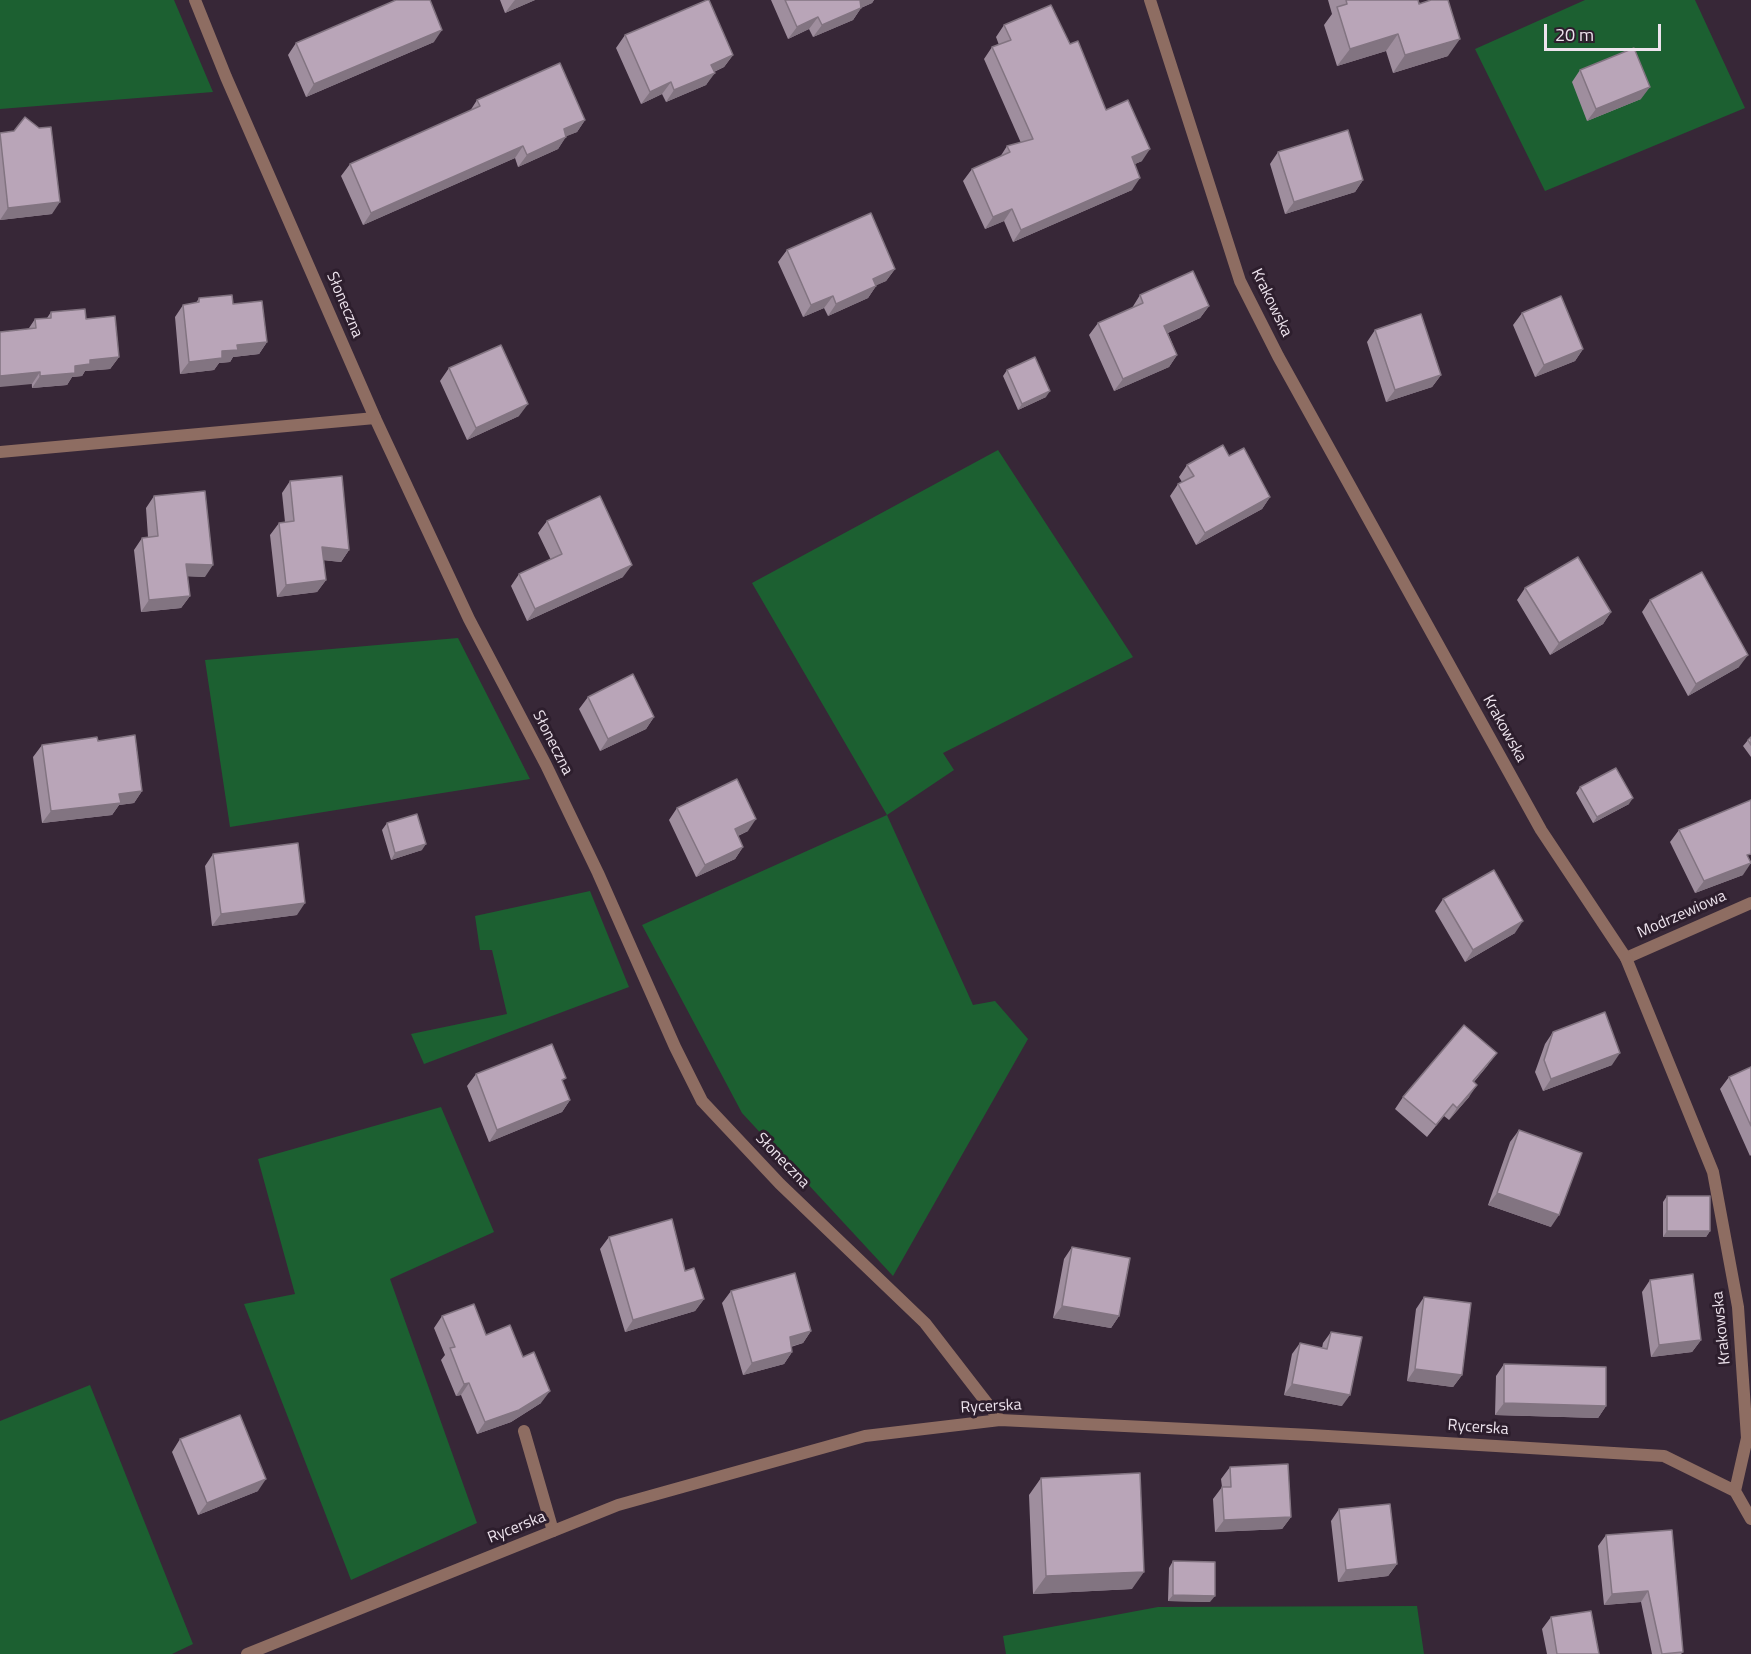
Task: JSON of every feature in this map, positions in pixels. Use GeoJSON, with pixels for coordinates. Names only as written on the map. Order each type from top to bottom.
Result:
{"type":"FeatureCollection","features":[{"type":"Feature","properties":{"kind":"street","name":"Słoneczna"},"geometry":{"type":"LineString","coordinates":[[195,0],[226,77],[375,418],[469,619],[546,765],[598,873],[675,1047],[702,1101],[788,1192],[925,1323],[1000,1420]]}},
{"type":"Feature","properties":{"kind":"street","name":"Krakowska"},"geometry":{"type":"LineString","coordinates":[[1150,0],[1245,291],[1278,356],[1541,830],[1626,958],[1713,1172],[1738,1307],[1747,1438],[1735,1491]]}},
{"type":"Feature","properties":{"kind":"street"},"geometry":{"type":"LineString","coordinates":[[0,452],[375,418]]}},
{"type":"Feature","properties":{"kind":"street","name":"Modrzewiowa"},"geometry":{"type":"LineString","coordinates":[[1626,958],[1751,903]]}},
{"type":"Feature","properties":{"kind":"street","name":"Rycerska"},"geometry":{"type":"LineString","coordinates":[[247,1654],[618,1504],[865,1436],[1000,1420],[1311,1435],[1664,1456],[1735,1491]]}},
{"type":"Feature","properties":{"kind":"street"},"geometry":{"type":"LineString","coordinates":[[524,1431],[553,1531]]}},
{"type":"Feature","properties":{"kind":"street"},"geometry":{"type":"LineString","coordinates":[[1735,1491],[1751,1519]]}},
{"type":"Feature","properties":{"kind":"green space"},"geometry":{"type":"Polygon","coordinates":[[[0,0],[174,0],[213,92],[0,109],[0,0]]]}},
{"type":"Feature","properties":{"kind":"green space"},"geometry":{"type":"Polygon","coordinates":[[[1585,0],[1695,0],[1745,108],[1545,191],[1475,49],[1585,0]]]}},
{"type":"Feature","properties":{"kind":"green space"},"geometry":{"type":"Polygon","coordinates":[[[998,450],[1133,657],[943,753],[954,770],[887,815],[752,583],[998,450]]]}},
{"type":"Feature","properties":{"kind":"green space"},"geometry":{"type":"Polygon","coordinates":[[[458,638],[530,779],[230,827],[205,660],[458,638]]]}},
{"type":"Feature","properties":{"kind":"green space"},"geometry":{"type":"Polygon","coordinates":[[[887,815],[973,1005],[995,1001],[1028,1039],[893,1276],[742,1113],[642,925],[887,815]]]}},
{"type":"Feature","properties":{"kind":"green space"},"geometry":{"type":"Polygon","coordinates":[[[590,891],[629,987],[424,1064],[411,1034],[507,1014],[492,950],[480,950],[475,916],[590,891]]]}},
{"type":"Feature","properties":{"kind":"green space"},"geometry":{"type":"Polygon","coordinates":[[[441,1107],[494,1232],[390,1279],[477,1523],[351,1580],[244,1304],[295,1294],[258,1159],[441,1107]]]}},
{"type":"Feature","properties":{"kind":"green space"},"geometry":{"type":"Polygon","coordinates":[[[90,1385],[193,1644],[172,1654],[0,1654],[0,1421],[90,1385]]]}},
{"type":"Feature","properties":{"kind":"green space"},"geometry":{"type":"Polygon","coordinates":[[[1417,1606],[1424,1654],[1006,1654],[1003,1636],[1158,1607],[1417,1606]]]}},
{"type":"Feature","properties":{"kind":"building"},"geometry":{"type":"Polygon","coordinates":[[[396,0],[430,0],[442,30],[314,84],[296,43],[396,0]]]}},
{"type":"Feature","properties":{"kind":"building"},"geometry":{"type":"Polygon","coordinates":[[[709,0],[733,55],[711,65],[715,73],[674,90],[671,82],[650,92],[625,35],[709,0]]]}},
{"type":"Feature","properties":{"kind":"building"},"geometry":{"type":"Polygon","coordinates":[[[785,0],[860,0],[861,8],[822,25],[818,17],[797,27],[785,0]]]}},
{"type":"Feature","properties":{"kind":"building"},"geometry":{"type":"Polygon","coordinates":[[[1346,0],[1418,0],[1419,4],[1431,0],[1448,0],[1460,39],[1405,55],[1398,34],[1350,49],[1337,7],[1347,4],[1346,0]]]}},
{"type":"Feature","properties":{"kind":"building"},"geometry":{"type":"Polygon","coordinates":[[[1051,5],[1070,44],[1078,41],[1106,110],[1128,100],[1150,149],[1132,157],[1140,178],[1021,230],[1012,209],[993,217],[972,169],[1010,152],[1007,146],[1033,139],[992,47],[1011,40],[1004,25],[1051,5]]]}},
{"type":"Feature","properties":{"kind":"building"},"geometry":{"type":"Polygon","coordinates":[[[1634,48],[1650,87],[1596,109],[1580,70],[1634,48]]]}},
{"type":"Feature","properties":{"kind":"building"},"geometry":{"type":"Polygon","coordinates":[[[560,63],[585,120],[564,129],[566,137],[527,155],[523,146],[371,213],[350,164],[480,106],[477,100],[560,63]]]}},
{"type":"Feature","properties":{"kind":"building"},"geometry":{"type":"Polygon","coordinates":[[[25,117],[39,128],[51,127],[60,202],[8,208],[0,133],[14,131],[25,117]]]}},
{"type":"Feature","properties":{"kind":"building"},"geometry":{"type":"Polygon","coordinates":[[[1348,130],[1363,180],[1294,202],[1278,152],[1348,130]]]}},
{"type":"Feature","properties":{"kind":"building"},"geometry":{"type":"Polygon","coordinates":[[[871,213],[895,269],[873,279],[876,286],[836,304],[833,296],[811,305],[787,250],[871,213]]]}},
{"type":"Feature","properties":{"kind":"building"},"geometry":{"type":"Polygon","coordinates":[[[1193,271],[1209,306],[1164,326],[1177,355],[1123,379],[1098,323],[1143,303],[1140,295],[1193,271]]]}},
{"type":"Feature","properties":{"kind":"building"},"geometry":{"type":"Polygon","coordinates":[[[232,295],[233,304],[262,301],[267,342],[237,345],[238,350],[222,351],[222,358],[189,362],[183,305],[199,302],[199,298],[232,295]]]}},
{"type":"Feature","properties":{"kind":"building"},"geometry":{"type":"Polygon","coordinates":[[[1561,296],[1583,349],[1544,365],[1522,313],[1561,296]]]}},
{"type":"Feature","properties":{"kind":"building"},"geometry":{"type":"Polygon","coordinates":[[[85,309],[86,319],[115,316],[119,357],[90,360],[90,364],[75,366],[75,373],[40,376],[40,372],[0,376],[0,332],[36,328],[35,319],[51,318],[51,312],[85,309]]]}},
{"type":"Feature","properties":{"kind":"building"},"geometry":{"type":"Polygon","coordinates":[[[1421,314],[1441,375],[1395,390],[1375,330],[1421,314]]]}},
{"type":"Feature","properties":{"kind":"building"},"geometry":{"type":"Polygon","coordinates":[[[501,345],[528,404],[476,428],[449,368],[501,345]]]}},
{"type":"Feature","properties":{"kind":"building"},"geometry":{"type":"Polygon","coordinates":[[[1035,357],[1050,391],[1022,404],[1007,370],[1035,357]]]}},
{"type":"Feature","properties":{"kind":"building"},"geometry":{"type":"Polygon","coordinates":[[[1223,445],[1229,456],[1244,448],[1270,497],[1205,533],[1178,484],[1194,476],[1187,465],[1223,445]]]}},
{"type":"Feature","properties":{"kind":"building"},"geometry":{"type":"Polygon","coordinates":[[[342,476],[349,550],[322,547],[326,580],[286,585],[279,523],[294,521],[290,481],[342,476]]]}},
{"type":"Feature","properties":{"kind":"building"},"geometry":{"type":"Polygon","coordinates":[[[205,491],[213,565],[186,564],[190,596],[149,600],[142,538],[158,536],[154,496],[205,491]]]}},
{"type":"Feature","properties":{"kind":"building"},"geometry":{"type":"Polygon","coordinates":[[[600,496],[632,565],[535,609],[519,574],[562,554],[547,521],[600,496]]]}},
{"type":"Feature","properties":{"kind":"building"},"geometry":{"type":"Polygon","coordinates":[[[1578,557],[1611,612],[1559,643],[1525,588],[1578,557]]]}},
{"type":"Feature","properties":{"kind":"building"},"geometry":{"type":"Polygon","coordinates":[[[1702,572],[1748,655],[1696,684],[1650,600],[1702,572]]]}},
{"type":"Feature","properties":{"kind":"building"},"geometry":{"type":"Polygon","coordinates":[[[633,674],[654,717],[608,739],[588,697],[633,674]]]}},
{"type":"Feature","properties":{"kind":"building"},"geometry":{"type":"Polygon","coordinates":[[[135,735],[142,791],[119,794],[121,803],[51,811],[42,745],[97,737],[98,741],[135,735]]]}},
{"type":"Feature","properties":{"kind":"building"},"geometry":{"type":"Polygon","coordinates":[[[1616,768],[1633,798],[1597,817],[1580,787],[1616,768]]]}},
{"type":"Feature","properties":{"kind":"building"},"geometry":{"type":"Polygon","coordinates":[[[737,779],[756,819],[735,829],[743,847],[705,865],[677,808],[737,779]]]}},
{"type":"Feature","properties":{"kind":"building"},"geometry":{"type":"Polygon","coordinates":[[[1751,800],[1751,854],[1747,855],[1751,863],[1704,881],[1679,830],[1751,800]]]}},
{"type":"Feature","properties":{"kind":"building"},"geometry":{"type":"Polygon","coordinates":[[[417,814],[426,844],[395,853],[387,823],[417,814]]]}},
{"type":"Feature","properties":{"kind":"building"},"geometry":{"type":"Polygon","coordinates":[[[298,843],[305,903],[221,914],[213,854],[298,843]]]}},
{"type":"Feature","properties":{"kind":"building"},"geometry":{"type":"Polygon","coordinates":[[[1494,870],[1523,921],[1473,950],[1443,899],[1494,870]]]}},
{"type":"Feature","properties":{"kind":"building"},"geometry":{"type":"Polygon","coordinates":[[[1605,1012],[1620,1053],[1551,1079],[1544,1060],[1553,1032],[1605,1012]]]}},
{"type":"Feature","properties":{"kind":"building"},"geometry":{"type":"Polygon","coordinates":[[[1464,1025],[1497,1053],[1473,1081],[1477,1085],[1457,1108],[1453,1104],[1436,1125],[1403,1097],[1464,1025]]]}},
{"type":"Feature","properties":{"kind":"building"},"geometry":{"type":"Polygon","coordinates":[[[552,1044],[566,1078],[562,1080],[570,1100],[497,1130],[476,1074],[552,1044]]]}},
{"type":"Feature","properties":{"kind":"building"},"geometry":{"type":"Polygon","coordinates":[[[1751,1067],[1751,1126],[1729,1077],[1751,1067]]]}},
{"type":"Feature","properties":{"kind":"building"},"geometry":{"type":"Polygon","coordinates":[[[1519,1130],[1582,1153],[1559,1215],[1497,1193],[1519,1130]]]}},
{"type":"Feature","properties":{"kind":"building"},"geometry":{"type":"Polygon","coordinates":[[[1667,1196],[1710,1196],[1710,1231],[1667,1231],[1667,1196]]]}},
{"type":"Feature","properties":{"kind":"building"},"geometry":{"type":"Polygon","coordinates":[[[672,1219],[685,1271],[694,1268],[704,1299],[633,1320],[609,1237],[672,1219]]]}},
{"type":"Feature","properties":{"kind":"building"},"geometry":{"type":"Polygon","coordinates":[[[1072,1247],[1130,1258],[1119,1316],[1062,1306],[1072,1247]]]}},
{"type":"Feature","properties":{"kind":"building"},"geometry":{"type":"Polygon","coordinates":[[[795,1273],[811,1331],[790,1337],[792,1352],[752,1363],[731,1291],[795,1273]]]}},
{"type":"Feature","properties":{"kind":"building"},"geometry":{"type":"Polygon","coordinates":[[[1693,1274],[1701,1340],[1659,1345],[1650,1280],[1693,1274]]]}},
{"type":"Feature","properties":{"kind":"building"},"geometry":{"type":"Polygon","coordinates":[[[1424,1297],[1471,1303],[1462,1375],[1415,1369],[1424,1297]]]}},
{"type":"Feature","properties":{"kind":"building"},"geometry":{"type":"Polygon","coordinates":[[[474,1304],[486,1335],[510,1325],[523,1357],[534,1352],[550,1391],[519,1410],[485,1422],[469,1383],[464,1384],[450,1348],[455,1347],[442,1316],[474,1304]]]}},
{"type":"Feature","properties":{"kind":"building"},"geometry":{"type":"Polygon","coordinates":[[[1331,1332],[1362,1337],[1350,1395],[1292,1384],[1300,1343],[1327,1349],[1331,1332]]]}},
{"type":"Feature","properties":{"kind":"building"},"geometry":{"type":"Polygon","coordinates":[[[1504,1364],[1606,1367],[1606,1406],[1504,1403],[1504,1364]]]}},
{"type":"Feature","properties":{"kind":"building"},"geometry":{"type":"Polygon","coordinates":[[[240,1415],[266,1479],[207,1503],[180,1439],[240,1415]]]}},
{"type":"Feature","properties":{"kind":"building"},"geometry":{"type":"Polygon","coordinates":[[[1288,1464],[1291,1517],[1224,1520],[1222,1487],[1231,1487],[1230,1467],[1288,1464]]]}},
{"type":"Feature","properties":{"kind":"building"},"geometry":{"type":"Polygon","coordinates":[[[1140,1473],[1144,1572],[1046,1576],[1041,1478],[1140,1473]]]}},
{"type":"Feature","properties":{"kind":"building"},"geometry":{"type":"Polygon","coordinates":[[[1390,1504],[1397,1564],[1346,1570],[1339,1509],[1390,1504]]]}},
{"type":"Feature","properties":{"kind":"building"},"geometry":{"type":"Polygon","coordinates":[[[1672,1530],[1683,1652],[1662,1654],[1648,1591],[1612,1594],[1606,1535],[1672,1530]]]}},
{"type":"Feature","properties":{"kind":"building"},"geometry":{"type":"Polygon","coordinates":[[[1173,1561],[1215,1562],[1215,1596],[1173,1595],[1173,1561]]]}},
{"type":"Feature","properties":{"kind":"building"},"geometry":{"type":"Polygon","coordinates":[[[1591,1611],[1599,1654],[1557,1654],[1551,1617],[1591,1611]]]}}]}
